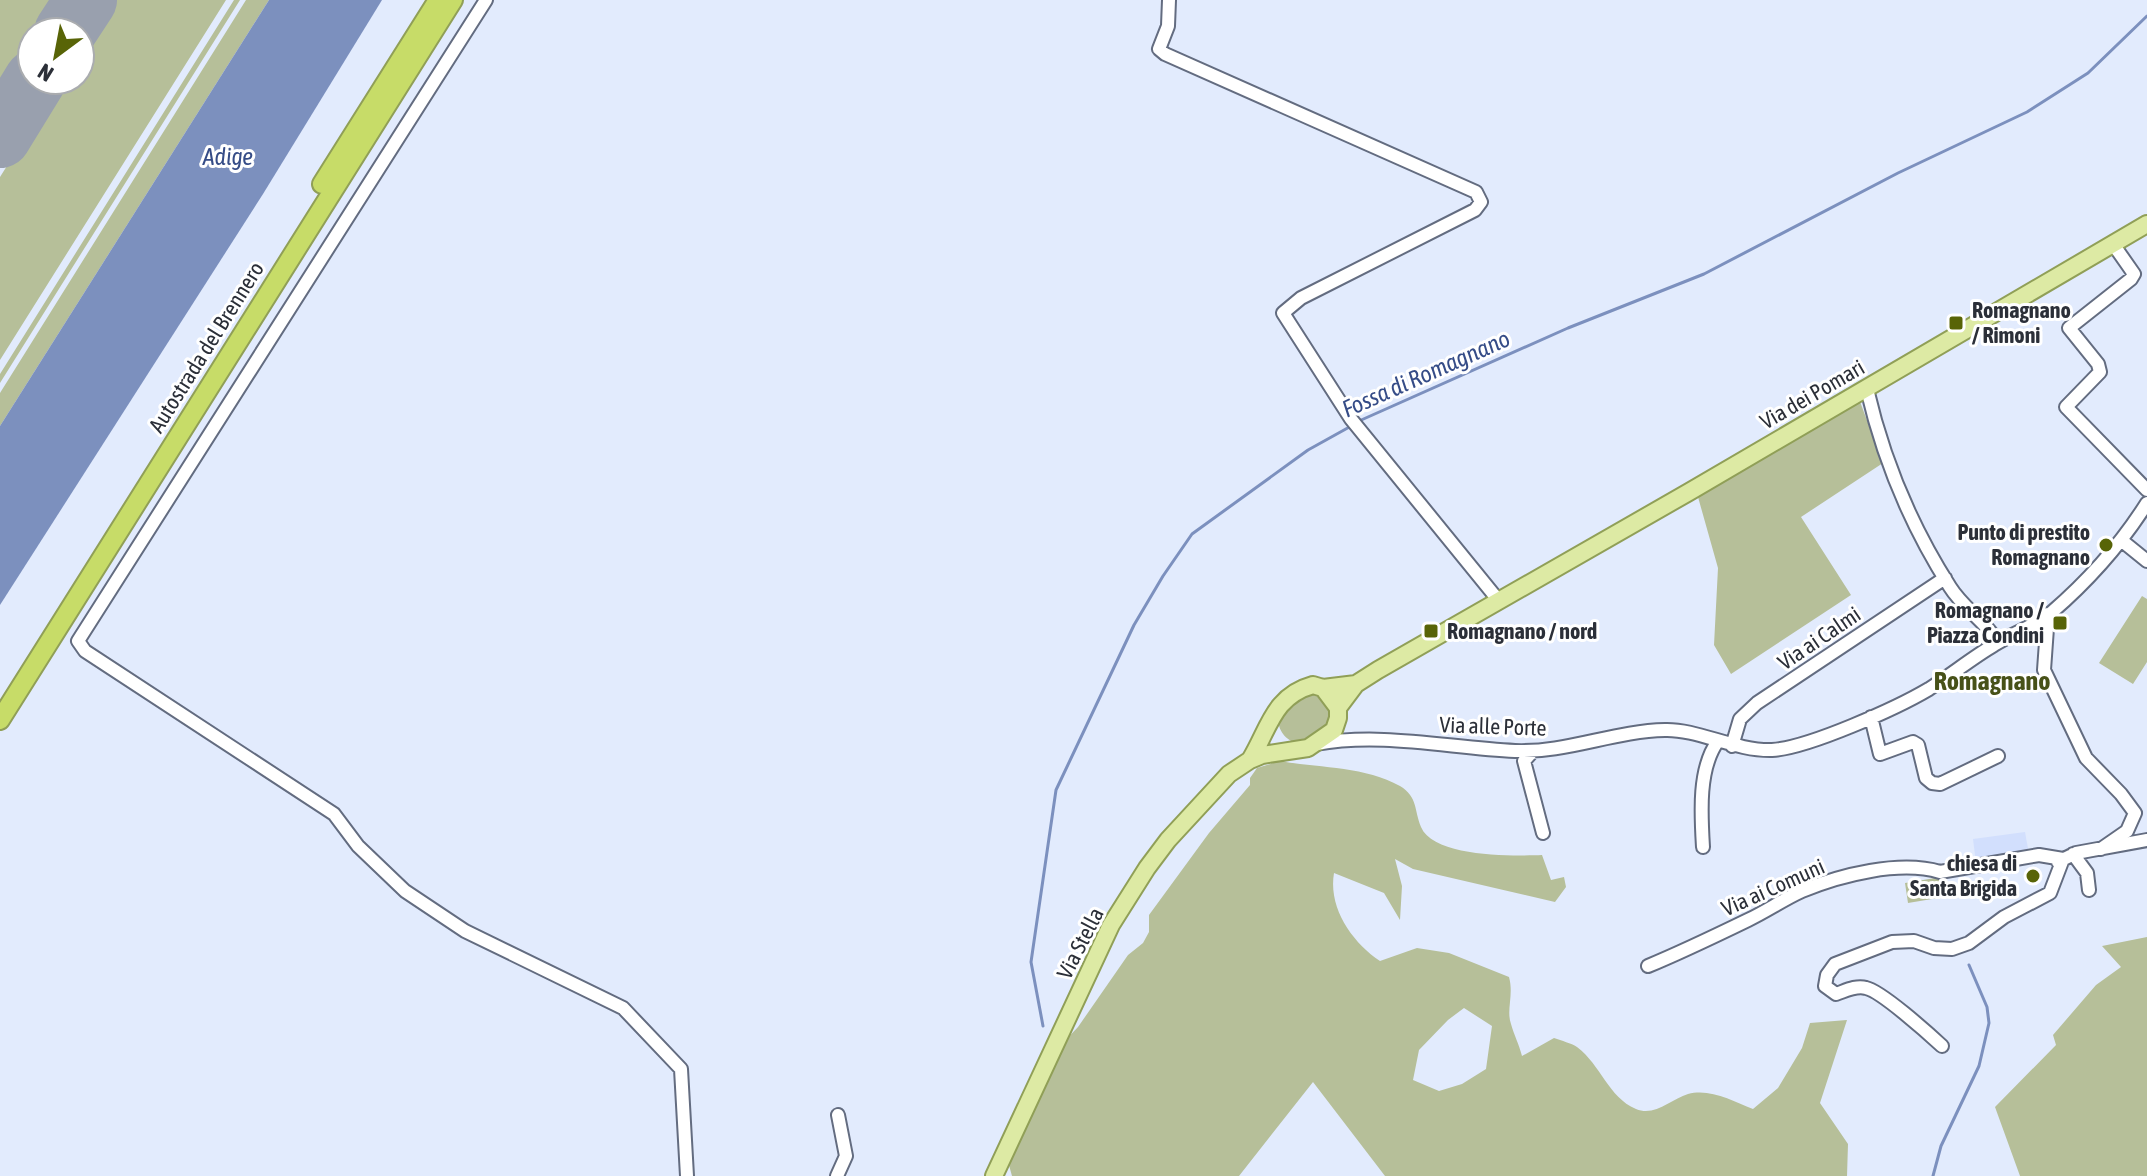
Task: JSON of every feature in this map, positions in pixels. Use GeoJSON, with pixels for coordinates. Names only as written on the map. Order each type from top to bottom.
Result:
{"type":"FeatureCollection","features":[{"type":"Feature","properties":{"kind":"highway","name":"Autostrada del Brennero"},"geometry":{"type":"LineString","coordinates":[[0,697],[438,0]]}},
{"type":"Feature","properties":{"kind":"highway","name":"Autostrada del Brennero"},"geometry":{"type":"LineString","coordinates":[[0,720],[453,0]]}},
{"type":"Feature","properties":{"kind":"main road","name":"Via dei Pomari"},"geometry":{"type":"LineString","coordinates":[[1271,723],[1273,712],[1290,697],[1313,685],[1323,688],[1356,684],[2147,224]]}},
{"type":"Feature","properties":{"kind":"main road","name":"Via dei Pomari"},"geometry":{"type":"LineString","coordinates":[[1316,744],[1334,730],[1338,713],[1356,684]]}},
{"type":"Feature","properties":{"kind":"main road"},"geometry":{"type":"LineString","coordinates":[[1323,688],[1338,713]]}},
{"type":"Feature","properties":{"kind":"main road"},"geometry":{"type":"LineString","coordinates":[[1271,723],[1279,740],[1293,749],[1316,744]]}},
{"type":"Feature","properties":{"kind":"main road","name":"Via Stella"},"geometry":{"type":"LineString","coordinates":[[1250,760],[1271,723]]}},
{"type":"Feature","properties":{"kind":"main road","name":"Via Stella"},"geometry":{"type":"LineString","coordinates":[[994,1176],[1111,925],[1147,868],[1168,840],[1229,774],[1250,760],[1293,749]]}},
{"type":"Feature","properties":{"kind":"street"},"geometry":{"type":"LineString","coordinates":[[486,0],[78,641],[85,651],[334,814],[358,846],[405,891],[465,931],[623,1008],[681,1069],[687,1176]]}},
{"type":"Feature","properties":{"kind":"street"},"geometry":{"type":"LineString","coordinates":[[1169,0],[1168,26],[1159,49],[1165,54],[1476,192],[1481,202],[1475,210],[1301,298],[1283,313],[1351,419],[1499,601]]}},
{"type":"Feature","properties":{"kind":"street"},"geometry":{"type":"LineString","coordinates":[[2113,244],[2134,274],[2069,328],[2098,364],[2100,372],[2066,407],[2147,490]]}},
{"type":"Feature","properties":{"kind":"street"},"geometry":{"type":"LineString","coordinates":[[1867,389],[1897,486],[1945,578],[1970,612],[1990,629],[1998,642]]}},
{"type":"Feature","properties":{"kind":"street","name":"Via alle Porte"},"geometry":{"type":"LineString","coordinates":[[1316,744],[1359,738],[1533,751],[1668,729],[1732,746],[1770,750],[1792,747],[1871,717],[1928,689],[1998,642],[2019,634],[2048,614],[2096,569],[2147,503]]}},
{"type":"Feature","properties":{"kind":"street"},"geometry":{"type":"LineString","coordinates":[[2121,540],[2147,561]]}},
{"type":"Feature","properties":{"kind":"street","name":"Via ai Calmi"},"geometry":{"type":"LineString","coordinates":[[1732,746],[1740,719],[1757,703],[1945,578]]}},
{"type":"Feature","properties":{"kind":"street"},"geometry":{"type":"LineString","coordinates":[[2048,614],[2044,670],[2086,758],[2135,813],[2127,831],[2101,849]]}},
{"type":"Feature","properties":{"kind":"street"},"geometry":{"type":"LineString","coordinates":[[1338,713],[1359,738]]}},
{"type":"Feature","properties":{"kind":"street"},"geometry":{"type":"LineString","coordinates":[[1871,717],[1880,754],[1913,742],[1918,745],[1926,778],[1932,783],[1940,784],[1998,756]]}},
{"type":"Feature","properties":{"kind":"street"},"geometry":{"type":"LineString","coordinates":[[1703,847],[1708,755],[1718,741]]}},
{"type":"Feature","properties":{"kind":"street"},"geometry":{"type":"LineString","coordinates":[[1533,751],[1524,761],[1543,833]]}},
{"type":"Feature","properties":{"kind":"street","name":"Via ai Comuni"},"geometry":{"type":"LineString","coordinates":[[1648,966],[1694,947],[1802,891],[1849,875],[1929,868],[1940,872],[2039,855],[2064,859],[2147,840]]}},
{"type":"Feature","properties":{"kind":"street"},"geometry":{"type":"LineString","coordinates":[[1942,1046],[1888,999],[1869,988],[1853,988],[1836,994],[1825,986],[1827,975],[1835,964],[1892,942],[1914,941],[1934,948],[1952,949],[1969,943],[2004,917],[2050,893],[2064,859],[2087,873],[2089,890]]}},
{"type":"Feature","properties":{"kind":"street"},"geometry":{"type":"LineString","coordinates":[[837,1176],[846,1156],[838,1115]]}},
{"type":"Feature","properties":{"kind":"shaded area"},"geometry":{"type":"Polygon","coordinates":[[[2025,832],[2029,854],[1976,863],[1973,839],[2025,832]]]}},
{"type":"Feature","properties":{"kind":"green space"},"geometry":{"type":"Polygon","coordinates":[[[0,0],[60,0],[50,16],[16,16],[16,72],[0,97],[0,0]]]}},
{"type":"Feature","properties":{"kind":"green space"},"geometry":{"type":"Polygon","coordinates":[[[111,0],[226,0],[0,360],[0,177],[51,96],[96,96],[96,24],[111,0]]]}},
{"type":"Feature","properties":{"kind":"green space"},"geometry":{"type":"Polygon","coordinates":[[[234,0],[240,0],[0,383],[0,374],[234,0]]]}},
{"type":"Feature","properties":{"kind":"green space"},"geometry":{"type":"Polygon","coordinates":[[[246,0],[269,0],[0,426],[0,393],[246,0]]]}},
{"type":"Feature","properties":{"kind":"green space"},"geometry":{"type":"Polygon","coordinates":[[[1859,399],[1883,463],[1801,517],[1851,595],[1731,674],[1714,645],[1718,568],[1698,497],[1859,399]]]}},
{"type":"Feature","properties":{"kind":"green space"},"geometry":{"type":"Polygon","coordinates":[[[2142,596],[2147,599],[2147,662],[2133,684],[2099,663],[2142,596]]]}},
{"type":"Feature","properties":{"kind":"green space"},"geometry":{"type":"Polygon","coordinates":[[[1310,693],[1320,694],[1332,708],[1332,722],[1309,740],[1294,742],[1281,731],[1279,715],[1288,705],[1310,693]]]}},
{"type":"Feature","properties":{"kind":"green space"},"geometry":{"type":"Polygon","coordinates":[[[1280,761],[1386,779],[1406,790],[1413,799],[1421,827],[1442,845],[1476,853],[1542,855],[1551,880],[1564,877],[1566,887],[1555,902],[1413,869],[1395,859],[1402,886],[1400,920],[1384,893],[1334,873],[1335,899],[1344,923],[1360,944],[1380,961],[1417,948],[1449,953],[1509,977],[1510,1019],[1522,1056],[1554,1038],[1572,1044],[1585,1054],[1618,1097],[1636,1109],[1650,1111],[1688,1094],[1705,1093],[1753,1109],[1778,1088],[1802,1048],[1810,1023],[1847,1020],[1820,1103],[1848,1144],[1847,1176],[1385,1176],[1313,1082],[1239,1176],[1012,1176],[1007,1158],[1060,1046],[1078,1027],[1128,955],[1143,943],[1149,932],[1149,915],[1209,833],[1250,785],[1250,778],[1257,768],[1280,761]],[[1464,1008],[1419,1050],[1413,1080],[1439,1091],[1462,1084],[1486,1069],[1492,1026],[1464,1008]]]}},
{"type":"Feature","properties":{"kind":"green space"},"geometry":{"type":"Polygon","coordinates":[[[1941,877],[1944,897],[1908,903],[1905,883],[1941,877]]]}},
{"type":"Feature","properties":{"kind":"green space"},"geometry":{"type":"Polygon","coordinates":[[[2147,937],[2147,1176],[2020,1176],[1995,1107],[2056,1045],[2053,1035],[2096,985],[2121,967],[2102,946],[2147,937]]]}},
{"type":"Feature","properties":{"kind":"water","name":"Adige"},"geometry":{"type":"Polygon","coordinates":[[[269,0],[382,0],[263,194],[0,605],[0,426],[269,0]]]}},
{"type":"Feature","properties":{"kind":"waterway","name":"Fossa di Romagnano"},"geometry":{"type":"LineString","coordinates":[[1359,421],[1568,328],[1704,274],[1898,173],[2027,112],[2088,73],[2147,16]]}},
{"type":"Feature","properties":{"kind":"waterway","name":"Fossa di Romagnano"},"geometry":{"type":"LineString","coordinates":[[1043,1026],[1031,962],[1056,790],[1134,625],[1192,534],[1308,450],[1353,425]]}},
{"type":"Feature","properties":{"kind":"waterway"},"geometry":{"type":"LineString","coordinates":[[1933,1176],[1941,1146],[1979,1066],[1989,1023],[1987,1007],[1969,965]]}},
{"type":"Feature","properties":{"kind":"runway"},"geometry":{"type":"LineString","coordinates":[[76,16],[86,0]]}},
{"type":"Feature","properties":{"kind":"runway"},"geometry":{"type":"LineString","coordinates":[[0,137],[25,96]]}},
{"type":"Feature","properties":{"kind":"place","name":"Romagnano / Rimoni"},"geometry":{"type":"Point","coordinates":[1956,323]}},
{"type":"Feature","properties":{"kind":"place","name":"Punto di prestito Romagnano"},"geometry":{"type":"Point","coordinates":[2106,545]}},
{"type":"Feature","properties":{"kind":"place","name":"Romagnano / Piazza Condini"},"geometry":{"type":"Point","coordinates":[2060,623]}},
{"type":"Feature","properties":{"kind":"place","name":"Romagnano / nord"},"geometry":{"type":"Point","coordinates":[1431,631]}},
{"type":"Feature","properties":{"kind":"place","name":"chiesa di Santa Brigida"},"geometry":{"type":"Point","coordinates":[2033,876]}},
{"type":"Feature","properties":{"kind":"district","name":"Romagnano"},"geometry":{"type":"Point","coordinates":[1992,681]}}]}
